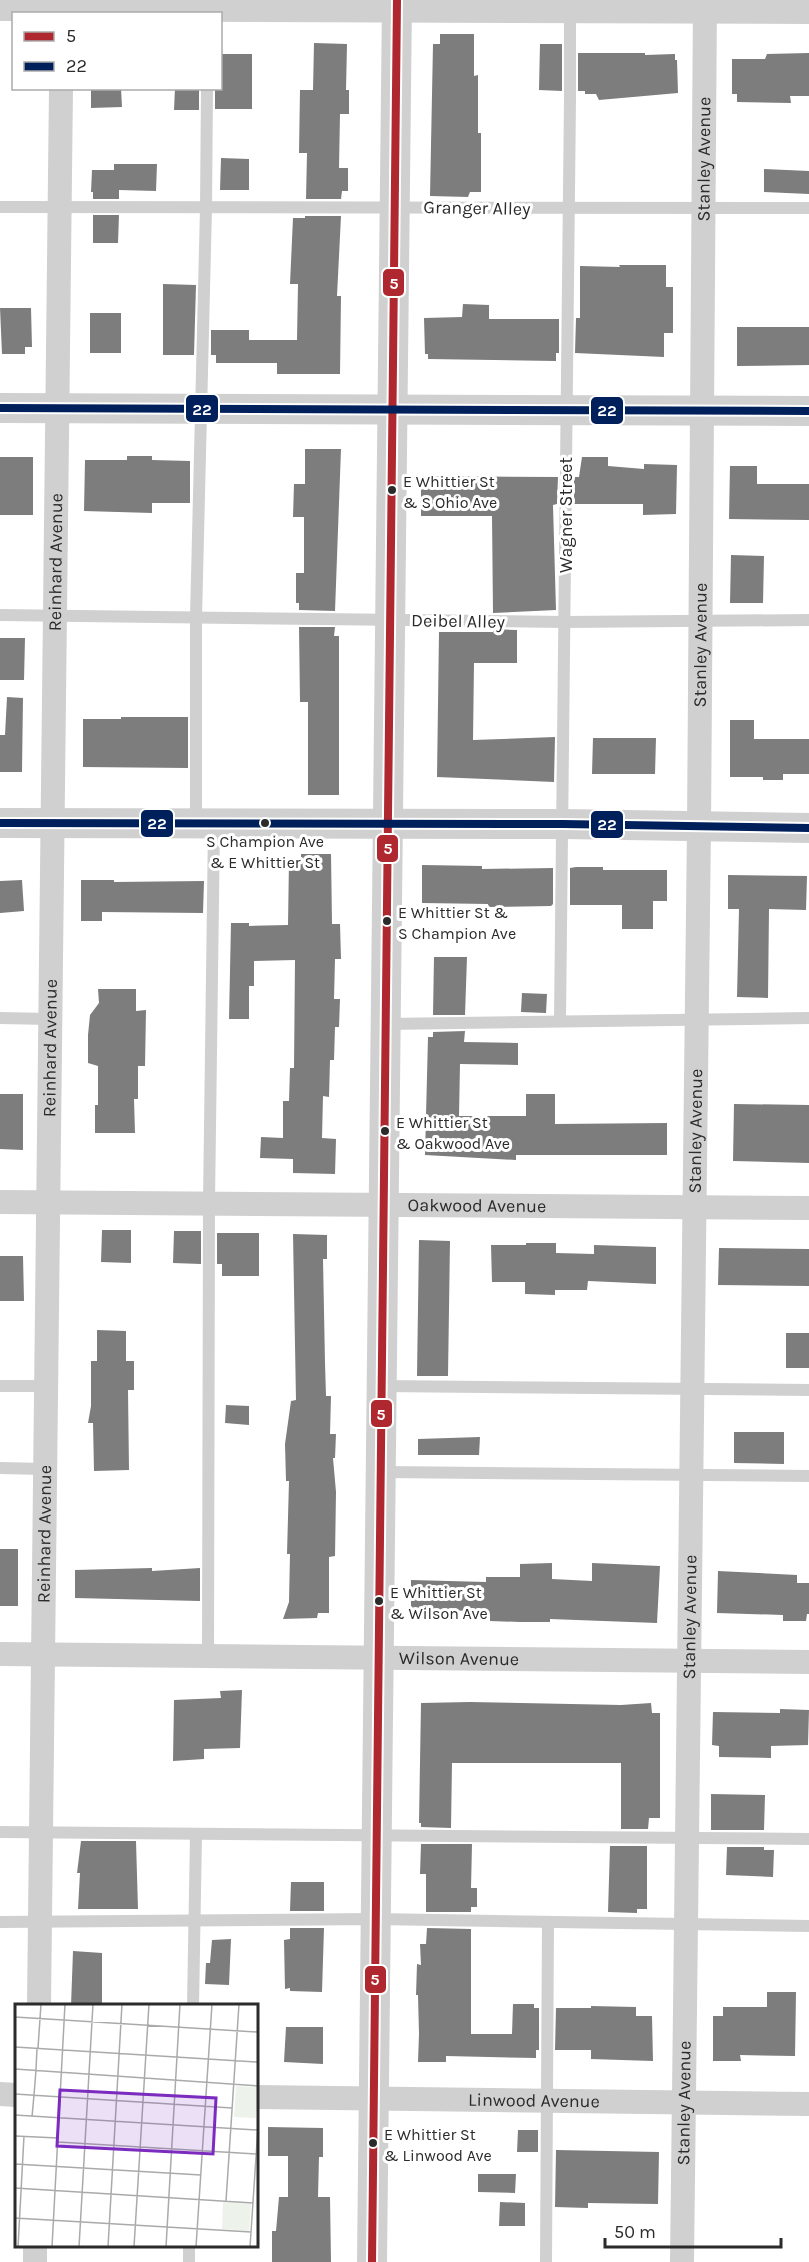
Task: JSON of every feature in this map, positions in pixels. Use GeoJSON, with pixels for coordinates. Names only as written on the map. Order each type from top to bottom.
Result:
{"type":"FeatureCollection","features":[{"type":"Feature","properties":{"kind":"street"},"geometry":{"type":"LineString","coordinates":[[0,9],[62,11],[111,5],[207,12],[242,5],[705,5],[809,12]]}},
{"type":"Feature","properties":{"kind":"street"},"geometry":{"type":"LineString","coordinates":[[372,2262],[397,5]]}},
{"type":"Feature","properties":{"kind":"street","name":"Stanley Avenue"},"geometry":{"type":"LineString","coordinates":[[682,2262],[699,827],[705,5]]}},
{"type":"Feature","properties":{"kind":"street","name":"Reinhard Avenue"},"geometry":{"type":"LineString","coordinates":[[39,2004],[61,90]]}},
{"type":"Feature","properties":{"kind":"street"},"geometry":{"type":"LineString","coordinates":[[0,408],[809,411]]}},
{"type":"Feature","properties":{"kind":"street"},"geometry":{"type":"LineString","coordinates":[[0,823],[563,824],[809,828]]}},
{"type":"Feature","properties":{"kind":"street","name":"Oakwood Avenue"},"geometry":{"type":"LineString","coordinates":[[0,1202],[384,1203],[809,1208]]}},
{"type":"Feature","properties":{"kind":"street","name":"Wilson Avenue"},"geometry":{"type":"LineString","coordinates":[[0,1654],[809,1662]]}},
{"type":"Feature","properties":{"kind":"street"},"geometry":{"type":"LineString","coordinates":[[0,2094],[15,2095]]}},
{"type":"Feature","properties":{"kind":"street","name":"Linwood Avenue"},"geometry":{"type":"LineString","coordinates":[[258,2097],[809,2104]]}},
{"type":"Feature","properties":{"kind":"lane","name":"Wagner Street"},"geometry":{"type":"LineString","coordinates":[[560,1020],[567,410],[566,5]]}},
{"type":"Feature","properties":{"kind":"lane"},"geometry":{"type":"LineString","coordinates":[[207,90],[196,618],[205,825],[210,1203],[208,1656]]}},
{"type":"Feature","properties":{"kind":"lane","name":"Granger Alley"},"geometry":{"type":"LineString","coordinates":[[0,207],[568,209],[703,206],[809,208]]}},
{"type":"Feature","properties":{"kind":"lane","name":"Deibel Alley"},"geometry":{"type":"LineString","coordinates":[[0,615],[565,622],[809,620]]}},
{"type":"Feature","properties":{"kind":"lane"},"geometry":{"type":"LineString","coordinates":[[385,1024],[809,1017]]}},
{"type":"Feature","properties":{"kind":"lane"},"geometry":{"type":"LineString","coordinates":[[0,1018],[51,1019]]}},
{"type":"Feature","properties":{"kind":"lane"},"geometry":{"type":"LineString","coordinates":[[0,1386],[46,1386]]}},
{"type":"Feature","properties":{"kind":"lane"},"geometry":{"type":"LineString","coordinates":[[381,1386],[809,1390]]}},
{"type":"Feature","properties":{"kind":"lane"},"geometry":{"type":"LineString","coordinates":[[0,1468],[45,1469]]}},
{"type":"Feature","properties":{"kind":"lane"},"geometry":{"type":"LineString","coordinates":[[380,1472],[809,1476]]}},
{"type":"Feature","properties":{"kind":"lane"},"geometry":{"type":"LineString","coordinates":[[0,1832],[809,1839]]}},
{"type":"Feature","properties":{"kind":"lane"},"geometry":{"type":"LineString","coordinates":[[193,2004],[196,1834]]}},
{"type":"Feature","properties":{"kind":"lane"},"geometry":{"type":"LineString","coordinates":[[0,1922],[376,1919],[809,1926]]}},
{"type":"Feature","properties":{"kind":"lane"},"geometry":{"type":"LineString","coordinates":[[546,2262],[548,1922]]}},
{"type":"Feature","properties":{"kind":"building"},"geometry":{"type":"Polygon","coordinates":[[[440,34],[474,34],[474,76],[478,75],[478,133],[481,133],[481,192],[470,192],[468,197],[430,196],[433,44],[440,44],[440,34]]]}},
{"type":"Feature","properties":{"kind":"building"},"geometry":{"type":"Polygon","coordinates":[[[314,43],[347,44],[346,90],[349,90],[349,114],[340,114],[339,168],[348,168],[348,191],[342,191],[341,199],[306,199],[307,153],[299,153],[300,90],[313,90],[314,43]]]}},
{"type":"Feature","properties":{"kind":"building"},"geometry":{"type":"Polygon","coordinates":[[[540,44],[562,44],[562,91],[539,90],[540,44]]]}},
{"type":"Feature","properties":{"kind":"building"},"geometry":{"type":"Polygon","coordinates":[[[578,53],[675,54],[678,93],[599,100],[596,94],[585,94],[585,91],[578,91],[578,53]]]}},
{"type":"Feature","properties":{"kind":"building"},"geometry":{"type":"Polygon","coordinates":[[[809,53],[809,96],[790,96],[791,103],[737,102],[737,94],[732,94],[732,59],[765,59],[767,54],[809,53]]]}},
{"type":"Feature","properties":{"kind":"building"},"geometry":{"type":"Polygon","coordinates":[[[222,54],[252,54],[252,109],[215,109],[215,90],[222,90],[222,54]]]}},
{"type":"Feature","properties":{"kind":"building"},"geometry":{"type":"Polygon","coordinates":[[[91,90],[121,90],[122,107],[91,108],[91,90]]]}},
{"type":"Feature","properties":{"kind":"building"},"geometry":{"type":"Polygon","coordinates":[[[175,90],[199,90],[199,110],[174,110],[175,90]]]}},
{"type":"Feature","properties":{"kind":"building"},"geometry":{"type":"Polygon","coordinates":[[[221,158],[249,159],[249,190],[220,190],[221,158]]]}},
{"type":"Feature","properties":{"kind":"building"},"geometry":{"type":"Polygon","coordinates":[[[114,164],[157,164],[156,191],[119,190],[119,199],[93,199],[92,170],[114,170],[114,164]]]}},
{"type":"Feature","properties":{"kind":"building"},"geometry":{"type":"Polygon","coordinates":[[[764,169],[809,171],[809,194],[764,192],[764,169]]]}},
{"type":"Feature","properties":{"kind":"building"},"geometry":{"type":"Polygon","coordinates":[[[93,215],[119,215],[118,243],[93,243],[93,215]]]}},
{"type":"Feature","properties":{"kind":"building"},"geometry":{"type":"Polygon","coordinates":[[[305,216],[341,216],[337,296],[341,296],[340,374],[277,374],[277,363],[216,363],[216,355],[211,355],[211,330],[249,330],[249,340],[297,340],[298,284],[290,284],[293,218],[305,218],[305,216]]]}},
{"type":"Feature","properties":{"kind":"building"},"geometry":{"type":"Polygon","coordinates":[[[619,265],[666,265],[666,287],[673,287],[673,333],[664,333],[664,357],[575,353],[576,318],[580,318],[580,266],[620,267],[619,265]]]}},
{"type":"Feature","properties":{"kind":"building"},"geometry":{"type":"Polygon","coordinates":[[[163,284],[196,285],[194,355],[163,355],[163,284]]]}},
{"type":"Feature","properties":{"kind":"building"},"geometry":{"type":"Polygon","coordinates":[[[463,304],[489,305],[489,319],[559,319],[559,353],[556,353],[556,361],[428,359],[428,354],[425,354],[424,318],[462,317],[463,304]]]}},
{"type":"Feature","properties":{"kind":"building"},"geometry":{"type":"Polygon","coordinates":[[[0,308],[31,308],[32,347],[25,347],[25,354],[2,354],[0,308]]]}},
{"type":"Feature","properties":{"kind":"building"},"geometry":{"type":"Polygon","coordinates":[[[90,313],[121,313],[121,353],[90,353],[90,313]]]}},
{"type":"Feature","properties":{"kind":"building"},"geometry":{"type":"Polygon","coordinates":[[[737,327],[809,327],[809,365],[737,366],[737,327]]]}},
{"type":"Feature","properties":{"kind":"building"},"geometry":{"type":"Polygon","coordinates":[[[305,449],[341,449],[335,611],[299,610],[299,603],[296,603],[296,573],[304,573],[304,517],[293,517],[294,484],[305,484],[305,449]]]}},
{"type":"Feature","properties":{"kind":"building"},"geometry":{"type":"Polygon","coordinates":[[[127,456],[152,456],[152,460],[190,461],[190,503],[152,503],[152,513],[84,511],[85,460],[127,460],[127,456]]]}},
{"type":"Feature","properties":{"kind":"building"},"geometry":{"type":"Polygon","coordinates":[[[0,457],[33,457],[33,515],[0,515],[0,457]]]}},
{"type":"Feature","properties":{"kind":"building"},"geometry":{"type":"Polygon","coordinates":[[[582,457],[608,457],[608,466],[644,469],[644,464],[677,465],[676,514],[643,515],[643,504],[574,504],[574,477],[579,477],[582,457]]]}},
{"type":"Feature","properties":{"kind":"building"},"geometry":{"type":"Polygon","coordinates":[[[730,466],[757,466],[757,484],[809,484],[809,520],[729,519],[730,466]]]}},
{"type":"Feature","properties":{"kind":"building"},"geometry":{"type":"Polygon","coordinates":[[[421,476],[558,477],[557,504],[553,505],[556,610],[493,613],[492,516],[421,516],[421,476]]]}},
{"type":"Feature","properties":{"kind":"building"},"geometry":{"type":"Polygon","coordinates":[[[731,555],[764,556],[763,603],[730,603],[731,555]]]}},
{"type":"Feature","properties":{"kind":"building"},"geometry":{"type":"Polygon","coordinates":[[[299,627],[335,627],[334,636],[339,636],[339,795],[308,795],[308,702],[300,702],[299,627]]]}},
{"type":"Feature","properties":{"kind":"building"},"geometry":{"type":"Polygon","coordinates":[[[493,629],[517,630],[517,663],[474,663],[473,740],[555,737],[554,782],[437,777],[439,632],[493,632],[493,629]]]}},
{"type":"Feature","properties":{"kind":"building"},"geometry":{"type":"Polygon","coordinates":[[[0,638],[25,638],[24,680],[0,680],[0,638]]]}},
{"type":"Feature","properties":{"kind":"building"},"geometry":{"type":"Polygon","coordinates":[[[7,697],[23,698],[22,772],[0,772],[0,735],[5,735],[7,697]]]}},
{"type":"Feature","properties":{"kind":"building"},"geometry":{"type":"Polygon","coordinates":[[[121,717],[188,717],[188,768],[83,767],[83,719],[121,719],[121,717]]]}},
{"type":"Feature","properties":{"kind":"building"},"geometry":{"type":"Polygon","coordinates":[[[730,720],[754,720],[754,739],[809,739],[809,774],[783,774],[783,780],[763,780],[763,777],[730,777],[730,720]]]}},
{"type":"Feature","properties":{"kind":"building"},"geometry":{"type":"Polygon","coordinates":[[[593,738],[656,738],[655,774],[592,774],[593,738]]]}},
{"type":"Feature","properties":{"kind":"building"},"geometry":{"type":"Polygon","coordinates":[[[301,854],[331,854],[332,924],[340,924],[341,959],[335,959],[334,999],[340,999],[339,1027],[335,1027],[334,1060],[330,1060],[329,1097],[323,1096],[322,1138],[336,1139],[335,1174],[293,1173],[293,1159],[260,1158],[261,1137],[283,1138],[283,1101],[289,1101],[290,1068],[294,1068],[295,960],[254,961],[254,986],[249,986],[249,1019],[229,1019],[231,923],[249,923],[249,926],[288,925],[289,860],[301,860],[301,854]]]}},
{"type":"Feature","properties":{"kind":"building"},"geometry":{"type":"Polygon","coordinates":[[[422,865],[482,866],[482,869],[553,868],[553,904],[551,906],[488,907],[488,904],[422,903],[422,865]]]}},
{"type":"Feature","properties":{"kind":"building"},"geometry":{"type":"Polygon","coordinates":[[[603,867],[603,870],[667,870],[667,901],[653,901],[653,929],[622,929],[622,905],[570,905],[570,868],[603,867]]]}},
{"type":"Feature","properties":{"kind":"building"},"geometry":{"type":"Polygon","coordinates":[[[728,875],[807,876],[806,910],[769,909],[768,998],[737,997],[739,909],[728,909],[728,875]]]}},
{"type":"Feature","properties":{"kind":"building"},"geometry":{"type":"Polygon","coordinates":[[[22,880],[24,911],[0,913],[0,881],[22,880]]]}},
{"type":"Feature","properties":{"kind":"building"},"geometry":{"type":"Polygon","coordinates":[[[81,880],[204,881],[203,913],[102,912],[102,921],[81,921],[81,880]]]}},
{"type":"Feature","properties":{"kind":"building"},"geometry":{"type":"Polygon","coordinates":[[[434,957],[467,957],[465,1015],[433,1015],[434,957]]]}},
{"type":"Feature","properties":{"kind":"building"},"geometry":{"type":"Polygon","coordinates":[[[98,989],[136,989],[136,1011],[146,1010],[145,1066],[138,1066],[138,1099],[134,1099],[135,1133],[95,1133],[98,1066],[88,1063],[88,1035],[90,1015],[99,1003],[98,989]]]}},
{"type":"Feature","properties":{"kind":"building"},"geometry":{"type":"Polygon","coordinates":[[[522,993],[547,994],[546,1013],[521,1012],[522,993]]]}},
{"type":"Feature","properties":{"kind":"building"},"geometry":{"type":"Polygon","coordinates":[[[465,1031],[464,1042],[518,1043],[518,1065],[460,1064],[459,1116],[526,1116],[526,1094],[555,1094],[555,1124],[667,1123],[667,1155],[516,1155],[516,1160],[425,1155],[428,1037],[433,1037],[433,1032],[465,1031]]]}},
{"type":"Feature","properties":{"kind":"building"},"geometry":{"type":"Polygon","coordinates":[[[0,1094],[23,1094],[23,1150],[0,1149],[0,1094]]]}},
{"type":"Feature","properties":{"kind":"building"},"geometry":{"type":"Polygon","coordinates":[[[734,1104],[809,1105],[809,1163],[733,1161],[734,1104]]]}},
{"type":"Feature","properties":{"kind":"building"},"geometry":{"type":"Polygon","coordinates":[[[102,1230],[131,1230],[131,1263],[101,1262],[102,1230]]]}},
{"type":"Feature","properties":{"kind":"building"},"geometry":{"type":"Polygon","coordinates":[[[174,1231],[201,1231],[201,1264],[173,1263],[174,1231]]]}},
{"type":"Feature","properties":{"kind":"building"},"geometry":{"type":"Polygon","coordinates":[[[217,1233],[259,1233],[259,1276],[222,1276],[222,1264],[217,1264],[217,1233]]]}},
{"type":"Feature","properties":{"kind":"building"},"geometry":{"type":"Polygon","coordinates":[[[293,1234],[327,1235],[327,1259],[323,1259],[325,1363],[326,1396],[331,1396],[330,1434],[336,1434],[335,1458],[333,1458],[336,1492],[335,1556],[329,1557],[329,1613],[318,1613],[317,1618],[283,1619],[289,1602],[290,1554],[287,1554],[289,1481],[286,1481],[285,1444],[291,1401],[296,1400],[293,1234]]]}},
{"type":"Feature","properties":{"kind":"building"},"geometry":{"type":"Polygon","coordinates":[[[419,1240],[450,1241],[448,1376],[417,1376],[419,1240]]]}},
{"type":"Feature","properties":{"kind":"building"},"geometry":{"type":"Polygon","coordinates":[[[526,1243],[556,1243],[556,1253],[594,1254],[594,1245],[656,1247],[656,1284],[588,1281],[587,1290],[555,1290],[555,1295],[525,1294],[525,1282],[492,1282],[491,1245],[526,1245],[526,1243]]]}},
{"type":"Feature","properties":{"kind":"building"},"geometry":{"type":"Polygon","coordinates":[[[719,1248],[809,1249],[809,1286],[718,1285],[719,1248]]]}},
{"type":"Feature","properties":{"kind":"building"},"geometry":{"type":"Polygon","coordinates":[[[0,1256],[23,1256],[24,1301],[0,1301],[0,1256]]]}},
{"type":"Feature","properties":{"kind":"building"},"geometry":{"type":"Polygon","coordinates":[[[97,1330],[126,1331],[126,1361],[134,1361],[134,1390],[128,1390],[129,1470],[94,1471],[93,1423],[88,1423],[91,1406],[91,1361],[97,1361],[97,1330]]]}},
{"type":"Feature","properties":{"kind":"building"},"geometry":{"type":"Polygon","coordinates":[[[786,1333],[809,1333],[809,1368],[786,1368],[786,1333]]]}},
{"type":"Feature","properties":{"kind":"building"},"geometry":{"type":"Polygon","coordinates":[[[226,1405],[249,1406],[249,1425],[225,1423],[226,1405]]]}},
{"type":"Feature","properties":{"kind":"building"},"geometry":{"type":"Polygon","coordinates":[[[734,1432],[784,1432],[784,1464],[734,1463],[734,1432]]]}},
{"type":"Feature","properties":{"kind":"building"},"geometry":{"type":"Polygon","coordinates":[[[480,1437],[479,1455],[418,1455],[418,1439],[480,1437]]]}},
{"type":"Feature","properties":{"kind":"building"},"geometry":{"type":"Polygon","coordinates":[[[0,1549],[18,1549],[18,1606],[0,1606],[0,1549]]]}},
{"type":"Feature","properties":{"kind":"building"},"geometry":{"type":"Polygon","coordinates":[[[552,1563],[552,1579],[592,1581],[592,1563],[660,1566],[657,1623],[550,1619],[550,1622],[490,1621],[490,1615],[486,1615],[486,1611],[411,1610],[411,1580],[486,1582],[486,1577],[520,1577],[520,1564],[552,1563]]]}},
{"type":"Feature","properties":{"kind":"building"},"geometry":{"type":"Polygon","coordinates":[[[152,1568],[152,1571],[200,1568],[200,1601],[75,1598],[75,1570],[152,1568]]]}},
{"type":"Feature","properties":{"kind":"building"},"geometry":{"type":"Polygon","coordinates":[[[718,1571],[797,1575],[797,1583],[809,1583],[809,1614],[807,1614],[806,1621],[783,1621],[783,1615],[717,1613],[718,1571]]]}},
{"type":"Feature","properties":{"kind":"building"},"geometry":{"type":"Polygon","coordinates":[[[242,1690],[240,1748],[204,1749],[204,1759],[173,1761],[174,1700],[221,1698],[220,1691],[242,1690]]]}},
{"type":"Feature","properties":{"kind":"building"},"geometry":{"type":"Polygon","coordinates":[[[421,1703],[621,1705],[651,1703],[652,1713],[660,1713],[660,1818],[649,1818],[648,1829],[621,1829],[621,1763],[452,1763],[451,1828],[421,1827],[419,1823],[421,1703]]]}},
{"type":"Feature","properties":{"kind":"building"},"geometry":{"type":"Polygon","coordinates":[[[780,1709],[809,1710],[808,1745],[771,1746],[771,1758],[719,1757],[719,1746],[712,1745],[713,1712],[780,1713],[780,1709]]]}},
{"type":"Feature","properties":{"kind":"building"},"geometry":{"type":"Polygon","coordinates":[[[711,1794],[765,1795],[764,1830],[711,1830],[711,1794]]]}},
{"type":"Feature","properties":{"kind":"building"},"geometry":{"type":"Polygon","coordinates":[[[81,1841],[136,1841],[138,1909],[78,1909],[80,1873],[77,1873],[81,1841]]]}},
{"type":"Feature","properties":{"kind":"building"},"geometry":{"type":"Polygon","coordinates":[[[421,1844],[472,1844],[471,1888],[477,1888],[477,1907],[471,1907],[471,1912],[426,1912],[426,1874],[420,1874],[421,1844]]]}},
{"type":"Feature","properties":{"kind":"building"},"geometry":{"type":"Polygon","coordinates":[[[610,1846],[647,1846],[647,1909],[637,1909],[637,1913],[608,1912],[610,1846]]]}},
{"type":"Feature","properties":{"kind":"building"},"geometry":{"type":"Polygon","coordinates":[[[727,1847],[764,1847],[764,1850],[774,1850],[773,1877],[726,1875],[727,1847]]]}},
{"type":"Feature","properties":{"kind":"building"},"geometry":{"type":"Polygon","coordinates":[[[291,1882],[324,1882],[324,1911],[290,1911],[291,1882]]]}},
{"type":"Feature","properties":{"kind":"building"},"geometry":{"type":"Polygon","coordinates":[[[290,1928],[324,1928],[322,1992],[285,1989],[284,1940],[290,1939],[290,1928]]]}},
{"type":"Feature","properties":{"kind":"building"},"geometry":{"type":"Polygon","coordinates":[[[427,1928],[471,1929],[471,2034],[512,2034],[513,2004],[534,2004],[534,2008],[539,2008],[539,2050],[536,2050],[536,2058],[446,2056],[446,2062],[418,2062],[417,1964],[421,1965],[420,1944],[426,1944],[427,1928]]]}},
{"type":"Feature","properties":{"kind":"building"},"geometry":{"type":"Polygon","coordinates":[[[231,1939],[229,1985],[205,1984],[206,1963],[210,1963],[212,1940],[231,1939]]]}},
{"type":"Feature","properties":{"kind":"building"},"geometry":{"type":"Polygon","coordinates":[[[73,1951],[102,1953],[102,2004],[71,2004],[73,1951]]]}},
{"type":"Feature","properties":{"kind":"building"},"geometry":{"type":"Polygon","coordinates":[[[767,1992],[796,1992],[795,2056],[740,2055],[741,2061],[713,2061],[713,2016],[723,2016],[723,2007],[767,2007],[767,1992]]]}},
{"type":"Feature","properties":{"kind":"building"},"geometry":{"type":"Polygon","coordinates":[[[591,2006],[636,2007],[636,2016],[652,2016],[653,2061],[591,2059],[591,2050],[555,2050],[556,2008],[591,2008],[591,2006]]]}},
{"type":"Feature","properties":{"kind":"building"},"geometry":{"type":"Polygon","coordinates":[[[286,2027],[323,2027],[323,2064],[284,2062],[286,2027]]]}},
{"type":"Feature","properties":{"kind":"building"},"geometry":{"type":"Polygon","coordinates":[[[268,2127],[323,2128],[323,2157],[319,2157],[318,2197],[330,2197],[331,2262],[272,2262],[272,2231],[276,2231],[279,2197],[288,2197],[288,2156],[268,2156],[268,2127]]]}},
{"type":"Feature","properties":{"kind":"building"},"geometry":{"type":"Polygon","coordinates":[[[518,2130],[538,2130],[538,2152],[517,2152],[518,2130]]]}},
{"type":"Feature","properties":{"kind":"building"},"geometry":{"type":"Polygon","coordinates":[[[556,2150],[659,2152],[658,2204],[588,2203],[588,2208],[555,2207],[556,2150]]]}},
{"type":"Feature","properties":{"kind":"building"},"geometry":{"type":"Polygon","coordinates":[[[478,2174],[516,2174],[515,2193],[478,2192],[478,2174]]]}},
{"type":"Feature","properties":{"kind":"building"},"geometry":{"type":"Polygon","coordinates":[[[500,2202],[525,2203],[525,2226],[499,2226],[500,2202]]]}},
{"type":"Feature","properties":{"kind":"transit line","name":"5"},"geometry":{"type":"LineString","coordinates":[[372,2262],[397,0]]}},
{"type":"Feature","properties":{"kind":"transit line","name":"22"},"geometry":{"type":"LineString","coordinates":[[0,408],[809,411]]}},
{"type":"Feature","properties":{"kind":"transit line","name":"22"},"geometry":{"type":"LineString","coordinates":[[0,823],[563,824],[809,828]]}},
{"type":"Feature","properties":{"kind":"place","name":"E Whittier St & S Ohio Ave"},"geometry":{"type":"Point","coordinates":[392,490]}},
{"type":"Feature","properties":{"kind":"place","name":"S Champion Ave & E Whittier St"},"geometry":{"type":"Point","coordinates":[265,823]}},
{"type":"Feature","properties":{"kind":"place","name":"E Whittier St & S Champion Ave"},"geometry":{"type":"Point","coordinates":[387,921]}},
{"type":"Feature","properties":{"kind":"place","name":"E Whittier St & Oakwood Ave"},"geometry":{"type":"Point","coordinates":[385,1131]}},
{"type":"Feature","properties":{"kind":"place","name":"E Whittier St & Wilson Ave"},"geometry":{"type":"Point","coordinates":[379,1601]}},
{"type":"Feature","properties":{"kind":"place","name":"E Whittier St & Linwood Ave"},"geometry":{"type":"Point","coordinates":[373,2143]}}]}
